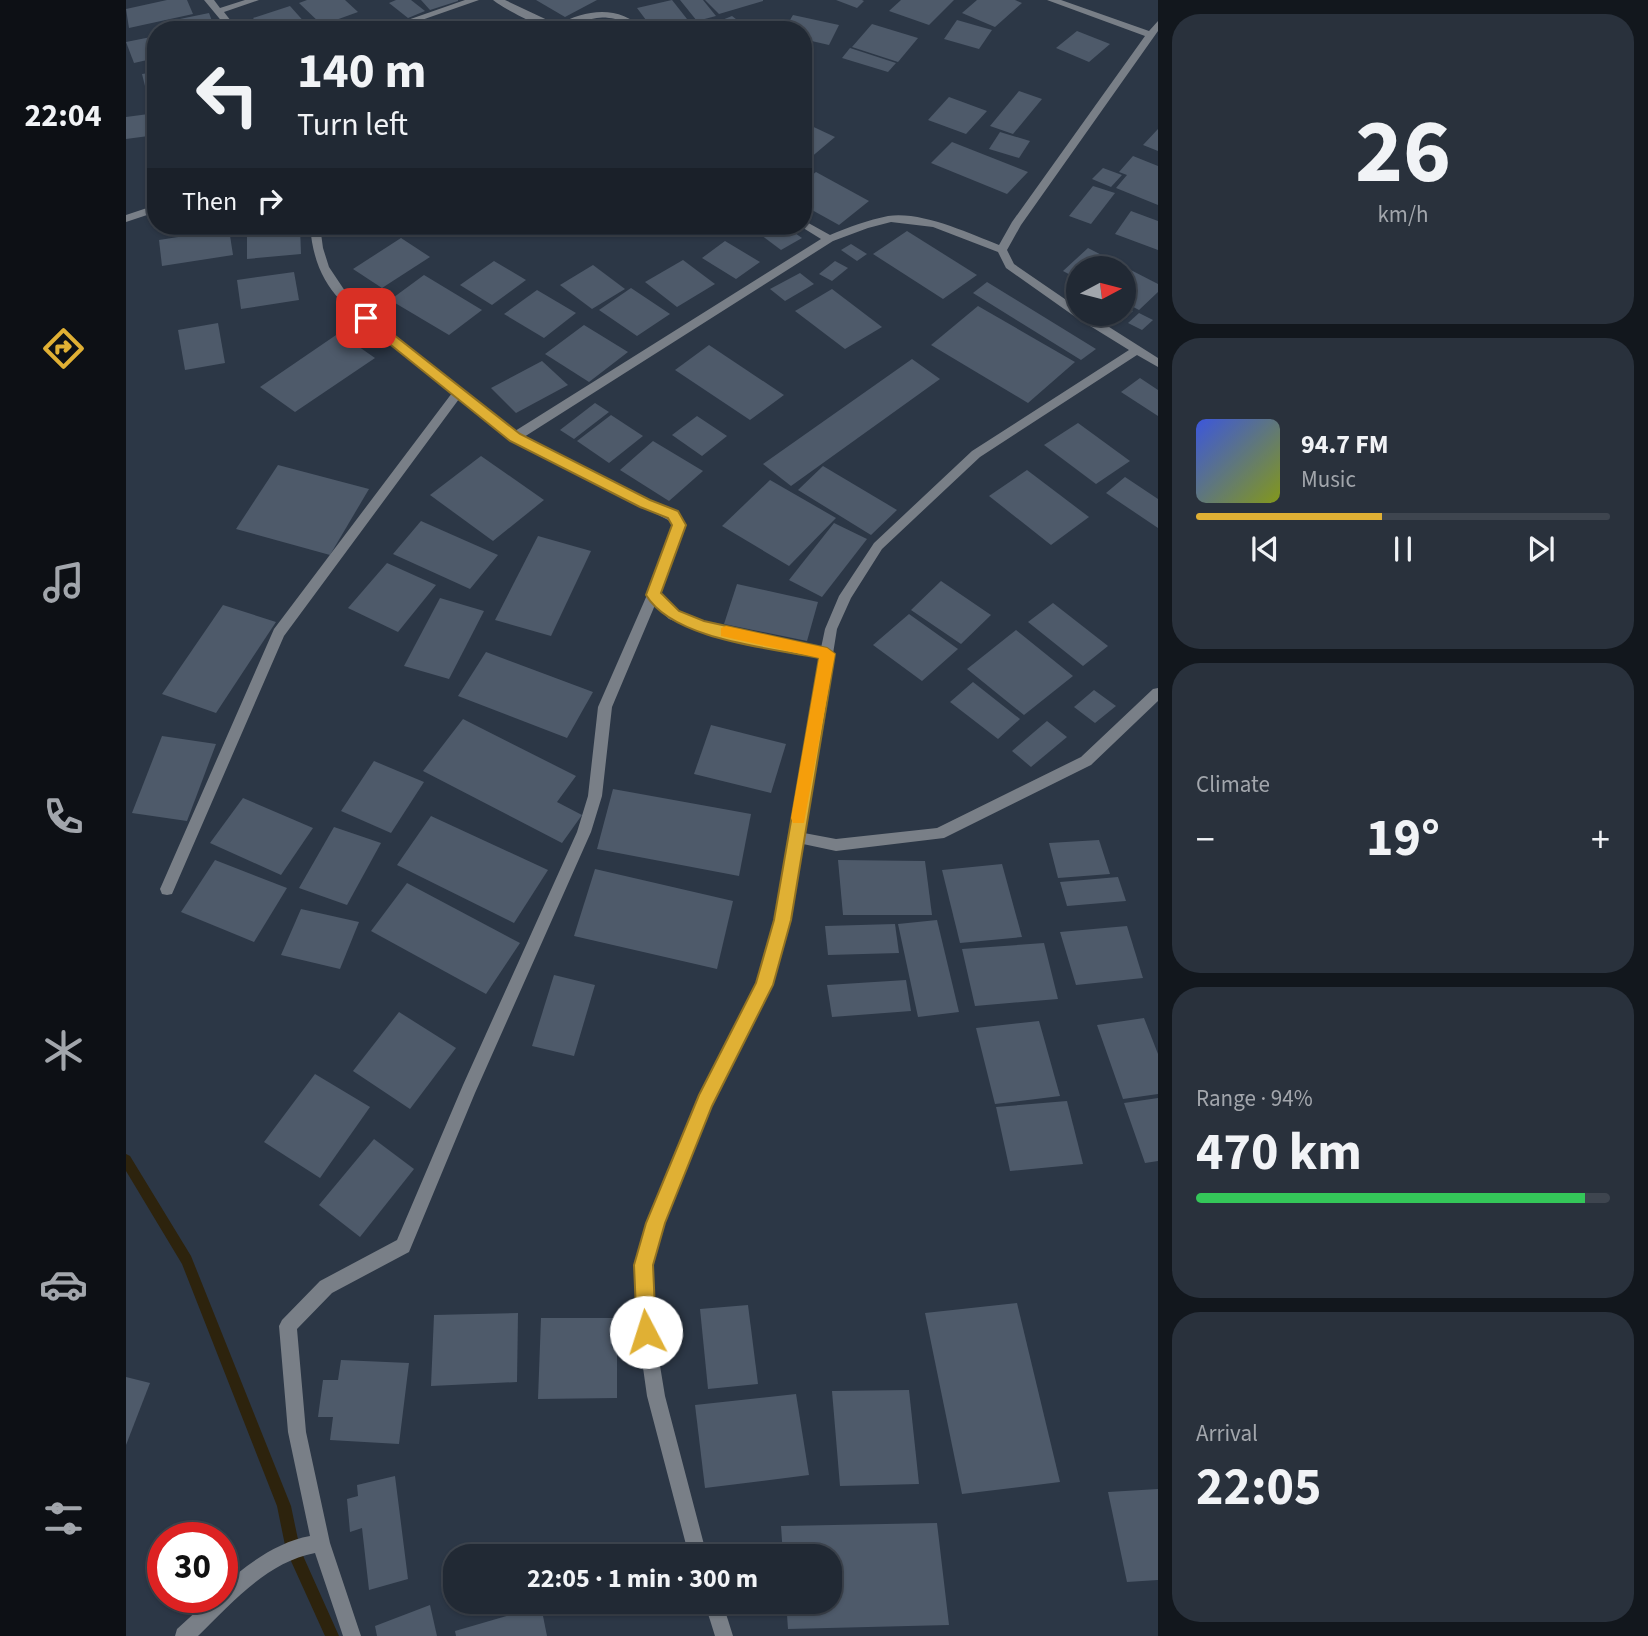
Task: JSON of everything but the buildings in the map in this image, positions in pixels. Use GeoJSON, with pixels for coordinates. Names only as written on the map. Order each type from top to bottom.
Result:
{"type":"FeatureCollection","features":[{"type":"Feature","properties":{"kind":"street"},"geometry":{"type":"LineString","coordinates":[[209,0],[227,21]]}},
{"type":"Feature","properties":{"kind":"street"},"geometry":{"type":"LineString","coordinates":[[219,11],[254,0]]}},
{"type":"Feature","properties":{"kind":"street"},"geometry":{"type":"LineString","coordinates":[[410,21],[474,0]]}},
{"type":"Feature","properties":{"kind":"street"},"geometry":{"type":"LineString","coordinates":[[498,0],[541,21]]}},
{"type":"Feature","properties":{"kind":"street"},"geometry":{"type":"LineString","coordinates":[[1052,0],[1152,35]]}},
{"type":"Feature","properties":{"kind":"street"},"geometry":{"type":"LineString","coordinates":[[570,21],[609,14],[632,21]]}},
{"type":"Feature","properties":{"kind":"street"},"geometry":{"type":"LineString","coordinates":[[1002,250],[1016,224],[1158,24]]}},
{"type":"Feature","properties":{"kind":"street"},"geometry":{"type":"LineString","coordinates":[[126,219],[147,211]]}},
{"type":"Feature","properties":{"kind":"street"},"geometry":{"type":"LineString","coordinates":[[515,437],[829,239],[891,219],[935,224],[1002,250],[1010,266],[1066,305]]}},
{"type":"Feature","properties":{"kind":"street"},"geometry":{"type":"LineString","coordinates":[[812,229],[829,239]]}},
{"type":"Feature","properties":{"kind":"street"},"geometry":{"type":"LineString","coordinates":[[316,235],[317,253],[328,280],[341,295],[515,437],[677,519],[679,525],[653,595],[604,707],[595,796],[584,832],[456,1116],[403,1246],[326,1287],[288,1326],[297,1432],[321,1543],[352,1636]]}},
{"type":"Feature","properties":{"kind":"street"},"geometry":{"type":"LineString","coordinates":[[1098,326],[1158,363]]}},
{"type":"Feature","properties":{"kind":"street"},"geometry":{"type":"LineString","coordinates":[[695,1544],[656,1396],[643,1311],[643,1265],[655,1223],[705,1101],[764,985],[783,920],[831,629],[845,596],[878,546],[976,454],[1136,350]]}},
{"type":"Feature","properties":{"kind":"street"},"geometry":{"type":"LineString","coordinates":[[167,889],[279,634],[459,391]]}},
{"type":"Feature","properties":{"kind":"street"},"geometry":{"type":"LineString","coordinates":[[653,595],[674,615],[701,626],[827,654]]}},
{"type":"Feature","properties":{"kind":"street"},"geometry":{"type":"LineString","coordinates":[[796,837],[836,845],[939,834],[1086,761],[1153,704],[1158,693]]}},
{"type":"Feature","properties":{"kind":"street"},"geometry":{"type":"LineString","coordinates":[[184,1636],[247,1576],[293,1548],[321,1543]]}},
{"type":"Feature","properties":{"kind":"street"},"geometry":{"type":"LineString","coordinates":[[717,1614],[724,1636]]}},
{"type":"Feature","properties":{"kind":"waterway"},"geometry":{"type":"LineString","coordinates":[[126,1160],[187,1260],[284,1506],[293,1550],[332,1636]]}},
{"type":"Feature","properties":{"kind":"slow traffic"},"geometry":{"type":"LineString","coordinates":[[726,632],[827,654],[799,818]]}},
{"type":"Feature","properties":{"kind":"route"},"geometry":{"type":"LineString","coordinates":[[366,318],[515,437],[645,503],[673,514],[679,525],[653,595],[674,615],[701,626],[827,654],[783,920],[764,985],[705,1101],[655,1223],[643,1265],[646,1332]]}}]}
